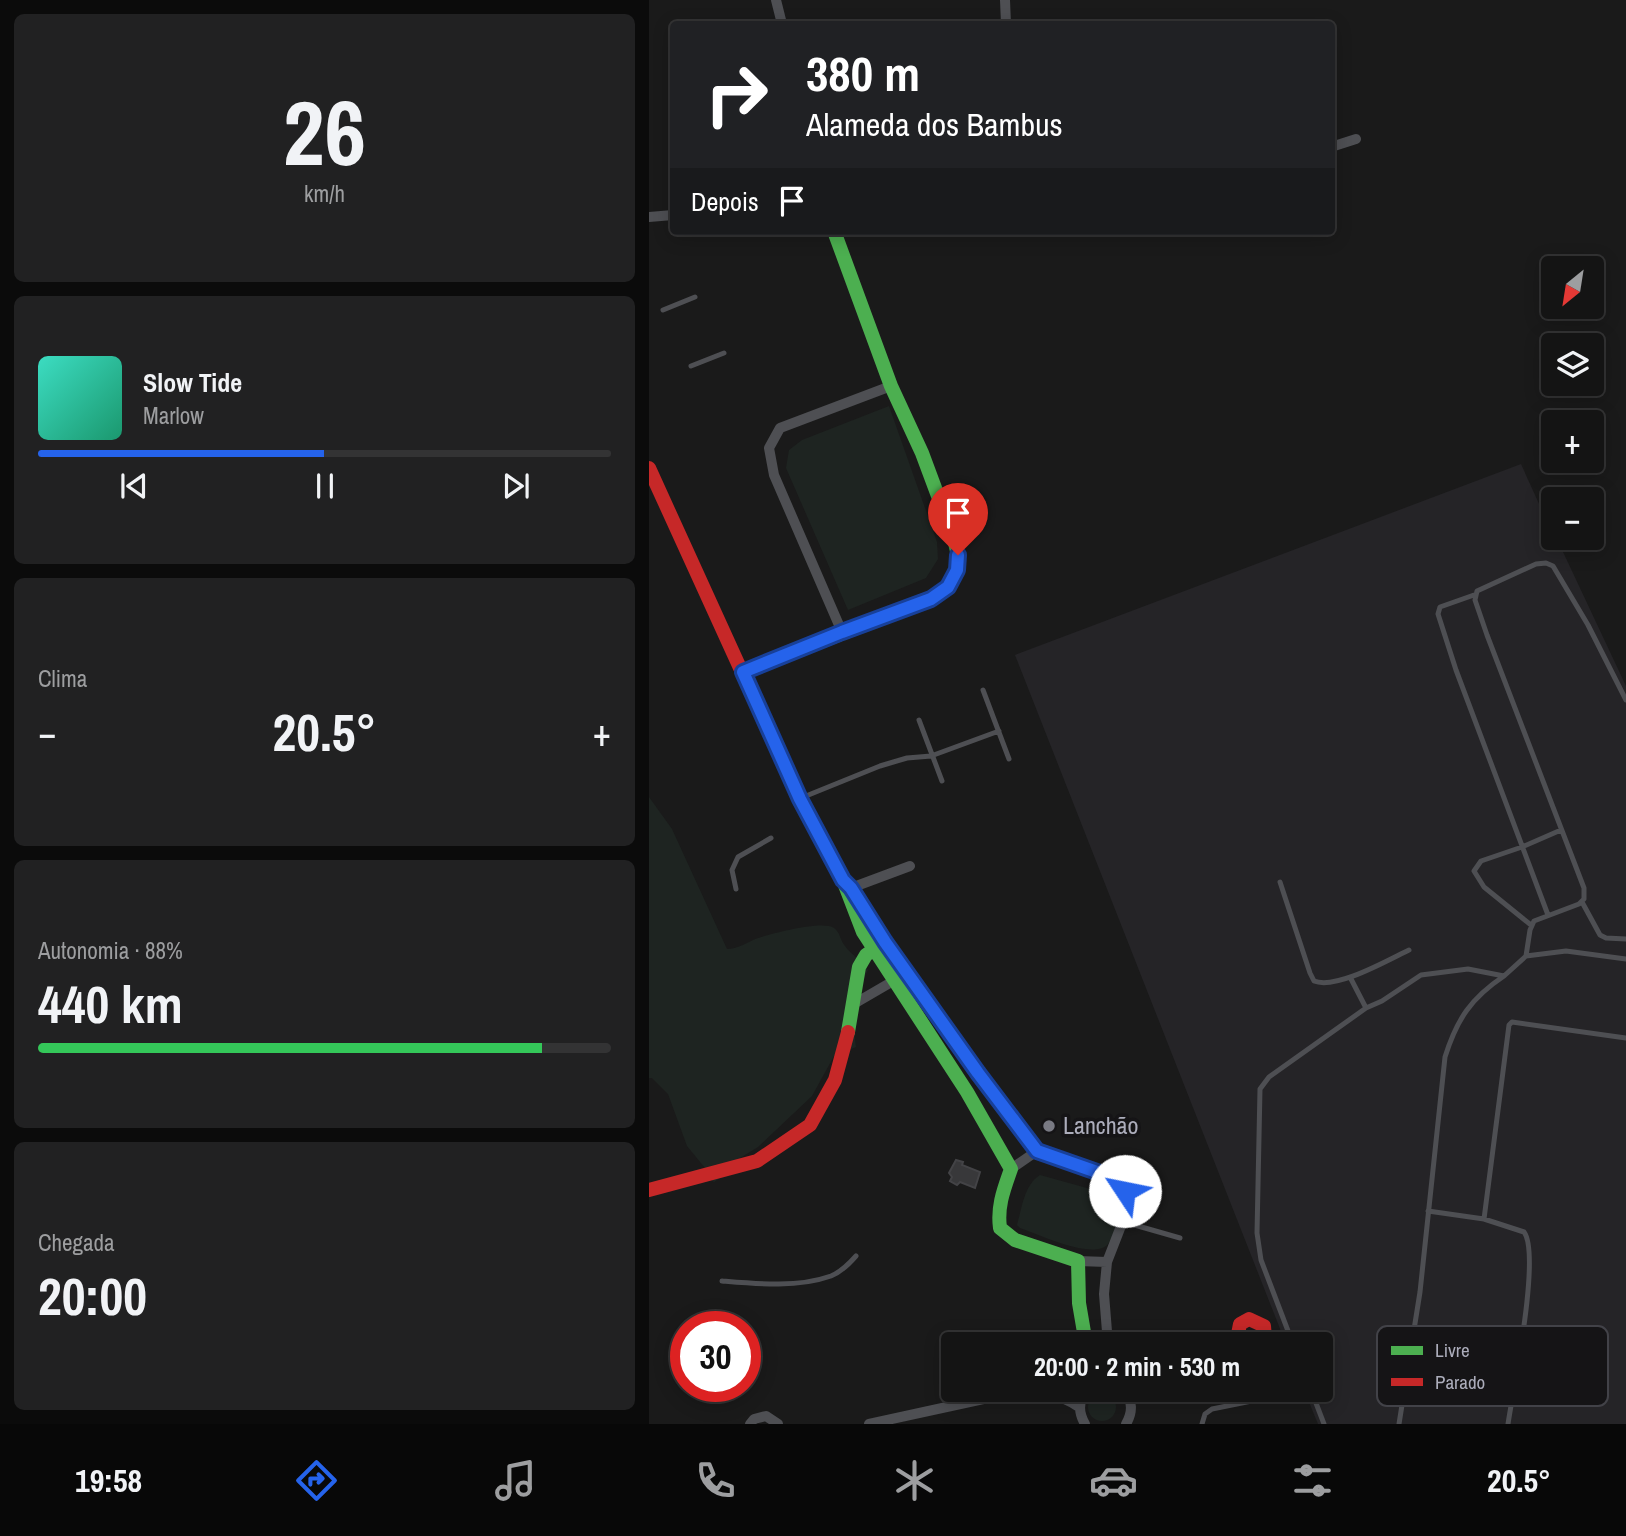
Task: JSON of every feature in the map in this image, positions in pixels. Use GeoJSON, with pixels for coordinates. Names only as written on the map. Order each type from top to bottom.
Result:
{"type":"FeatureCollection","features":[{"type":"Feature","properties":{"kind":"street"},"geometry":{"type":"LineString","coordinates":[[776,0],[781,21]]}},
{"type":"Feature","properties":{"kind":"street"},"geometry":{"type":"LineString","coordinates":[[1005,0],[1006,21]]}},
{"type":"Feature","properties":{"kind":"street"},"geometry":{"type":"LineString","coordinates":[[1335,146],[1356,139]]}},
{"type":"Feature","properties":{"kind":"street"},"geometry":{"type":"LineString","coordinates":[[649,217],[670,215]]}},
{"type":"Feature","properties":{"kind":"street"},"geometry":{"type":"LineString","coordinates":[[743,672],[931,599],[948,587],[957,570],[958,555],[954,539],[922,453],[891,386],[835,235]]}},
{"type":"Feature","properties":{"kind":"street"},"geometry":{"type":"LineString","coordinates":[[842,632],[774,475],[769,448],[780,428],[891,386]]}},
{"type":"Feature","properties":{"kind":"street"},"geometry":{"type":"LineString","coordinates":[[649,468],[800,799],[847,884],[857,920],[1037,1151],[1114,1178],[1125,1191],[1127,1200],[1124,1222],[1107,1262],[1104,1294],[1107,1332]]}},
{"type":"Feature","properties":{"kind":"street"},"geometry":{"type":"LineString","coordinates":[[847,884],[910,866]]}},
{"type":"Feature","properties":{"kind":"street"},"geometry":{"type":"LineString","coordinates":[[649,1189],[757,1161],[773,1153],[810,1125],[835,1080],[846,1045],[859,967],[866,955],[879,945]]}},
{"type":"Feature","properties":{"kind":"street"},"geometry":{"type":"LineString","coordinates":[[852,1005],[901,977]]}},
{"type":"Feature","properties":{"kind":"street"},"geometry":{"type":"LineString","coordinates":[[901,977],[1011,1169]]}},
{"type":"Feature","properties":{"kind":"street"},"geometry":{"type":"LineString","coordinates":[[1037,1151],[1011,1169],[1000,1201],[998,1215],[1001,1228],[1015,1240],[1078,1261],[1107,1262]]}},
{"type":"Feature","properties":{"kind":"street"},"geometry":{"type":"LineString","coordinates":[[1078,1261],[1079,1303],[1084,1332]]}},
{"type":"Feature","properties":{"kind":"street"},"geometry":{"type":"LineString","coordinates":[[1238,1332],[1240,1324],[1248,1319],[1264,1326],[1265,1332]]}},
{"type":"Feature","properties":{"kind":"street"},"geometry":{"type":"LineString","coordinates":[[869,1424],[1011,1393],[1036,1391],[1064,1397],[1079,1407]]}},
{"type":"Feature","properties":{"kind":"street"},"geometry":{"type":"LineString","coordinates":[[1080,1402],[1079,1407],[1085,1424]]}},
{"type":"Feature","properties":{"kind":"street"},"geometry":{"type":"LineString","coordinates":[[1126,1424],[1131,1408],[1128,1402]]}},
{"type":"Feature","properties":{"kind":"street"},"geometry":{"type":"LineString","coordinates":[[751,1424],[754,1419],[766,1416],[777,1424]]}},
{"type":"Feature","properties":{"kind":"lane"},"geometry":{"type":"LineString","coordinates":[[663,310],[695,297]]}},
{"type":"Feature","properties":{"kind":"lane"},"geometry":{"type":"LineString","coordinates":[[691,366],[724,353]]}},
{"type":"Feature","properties":{"kind":"lane"},"geometry":{"type":"LineString","coordinates":[[1548,915],[1438,614],[1440,607],[1474,595],[1482,587],[1536,564],[1546,563],[1553,566],[1588,625],[1626,700]]}},
{"type":"Feature","properties":{"kind":"lane"},"geometry":{"type":"LineString","coordinates":[[1474,595],[1584,888],[1582,902],[1600,935],[1626,939]]}},
{"type":"Feature","properties":{"kind":"lane"},"geometry":{"type":"LineString","coordinates":[[983,690],[1009,759]]}},
{"type":"Feature","properties":{"kind":"lane"},"geometry":{"type":"LineString","coordinates":[[919,720],[942,780]]}},
{"type":"Feature","properties":{"kind":"lane"},"geometry":{"type":"LineString","coordinates":[[800,799],[889,763],[914,756],[933,755],[999,731]]}},
{"type":"Feature","properties":{"kind":"lane"},"geometry":{"type":"LineString","coordinates":[[1531,925],[1484,887],[1474,871],[1481,861],[1561,830]]}},
{"type":"Feature","properties":{"kind":"lane"},"geometry":{"type":"LineString","coordinates":[[736,890],[732,870],[738,857],[771,838]]}},
{"type":"Feature","properties":{"kind":"lane"},"geometry":{"type":"LineString","coordinates":[[1280,882],[1315,981],[1322,984],[1350,977],[1409,950]]}},
{"type":"Feature","properties":{"kind":"lane"},"geometry":{"type":"LineString","coordinates":[[1526,956],[1531,925],[1537,919],[1582,902]]}},
{"type":"Feature","properties":{"kind":"lane"},"geometry":{"type":"LineString","coordinates":[[1415,1326],[1448,1048],[1459,1021],[1482,990],[1504,976],[1526,956],[1565,951],[1626,959]]}},
{"type":"Feature","properties":{"kind":"lane"},"geometry":{"type":"LineString","coordinates":[[1288,1332],[1261,1261],[1256,1233],[1260,1089],[1269,1077],[1366,1008],[1382,1001],[1421,975],[1468,969],[1504,976]]}},
{"type":"Feature","properties":{"kind":"lane"},"geometry":{"type":"LineString","coordinates":[[1350,977],[1366,1008]]}},
{"type":"Feature","properties":{"kind":"lane"},"geometry":{"type":"LineString","coordinates":[[1484,1219],[1509,1025],[1519,1022],[1626,1038]]}},
{"type":"Feature","properties":{"kind":"lane"},"geometry":{"type":"LineString","coordinates":[[1428,1211],[1484,1219],[1524,1231],[1531,1254],[1523,1326]]}},
{"type":"Feature","properties":{"kind":"lane"},"geometry":{"type":"LineString","coordinates":[[1124,1222],[1180,1238]]}},
{"type":"Feature","properties":{"kind":"lane"},"geometry":{"type":"LineString","coordinates":[[722,1281],[751,1284],[797,1282],[831,1276],[845,1268],[856,1256]]}},
{"type":"Feature","properties":{"kind":"lane"},"geometry":{"type":"LineString","coordinates":[[1202,1424],[1205,1414],[1212,1409],[1247,1402]]}},
{"type":"Feature","properties":{"kind":"lane"},"geometry":{"type":"LineString","coordinates":[[1316,1402],[1324,1424]]}},
{"type":"Feature","properties":{"kind":"lane"},"geometry":{"type":"LineString","coordinates":[[1399,1424],[1402,1406]]}},
{"type":"Feature","properties":{"kind":"lane"},"geometry":{"type":"LineString","coordinates":[[1508,1424],[1511,1406]]}},
{"type":"Feature","properties":{"kind":"shaded area"},"geometry":{"type":"Polygon","coordinates":[[[889,406],[937,542],[938,559],[926,578],[848,610],[786,468],[789,450],[802,440],[889,406]]]}},
{"type":"Feature","properties":{"kind":"shaded area"},"geometry":{"type":"Polygon","coordinates":[[[1521,464],[1541,508],[1541,550],[1562,550],[1626,686],[1626,1424],[1318,1424],[1309,1402],[1333,1402],[1333,1332],[1281,1332],[1015,655],[1521,464]]]}},
{"type":"Feature","properties":{"kind":"shaded area"},"geometry":{"type":"Polygon","coordinates":[[[649,797],[672,829],[727,949],[785,931],[828,926],[836,930],[843,944],[868,970],[855,1008],[856,1047],[834,1056],[812,1096],[758,1147],[727,1166],[720,1178],[714,1182],[687,1146],[668,1094],[649,1078],[649,797]]]}},
{"type":"Feature","properties":{"kind":"shaded area"},"geometry":{"type":"Polygon","coordinates":[[[1040,1175],[1112,1195],[1120,1207],[1108,1244],[1091,1250],[1079,1248],[1017,1225],[1027,1191],[1040,1175]]]}},
{"type":"Feature","properties":{"kind":"shaded area"},"geometry":{"type":"Polygon","coordinates":[[[1089,1402],[1115,1402],[1115,1412],[1107,1420],[1097,1420],[1089,1412],[1089,1402]]]}},
{"type":"Feature","properties":{"kind":"building"},"geometry":{"type":"Polygon","coordinates":[[[956,1160],[980,1172],[975,1188],[950,1181],[952,1177],[949,1173],[956,1160]]]}},
{"type":"Feature","properties":{"kind":"traffic: fast"},"geometry":{"type":"LineString","coordinates":[[743,672],[931,599],[948,587],[957,570],[958,555],[954,539],[922,453],[891,386],[835,235]]}},
{"type":"Feature","properties":{"kind":"traffic: fast"},"geometry":{"type":"LineString","coordinates":[[786,769],[843,880],[863,932],[967,1092],[1011,1169],[1000,1205],[1000,1228],[1015,1240],[1078,1261],[1079,1303],[1084,1332]]}},
{"type":"Feature","properties":{"kind":"traffic: fast"},"geometry":{"type":"LineString","coordinates":[[848,1032],[859,967],[866,955],[885,942]]}},
{"type":"Feature","properties":{"kind":"traffic: jam"},"geometry":{"type":"LineString","coordinates":[[649,468],[786,769]]}},
{"type":"Feature","properties":{"kind":"traffic: jam"},"geometry":{"type":"LineString","coordinates":[[649,1190],[757,1161],[810,1125],[835,1080],[848,1032]]}},
{"type":"Feature","properties":{"kind":"traffic: jam"},"geometry":{"type":"LineString","coordinates":[[1238,1332],[1240,1324],[1249,1319],[1264,1326],[1264,1332]]}},
{"type":"Feature","properties":{"kind":"place","name":"Lanchão"},"geometry":{"type":"Point","coordinates":[1049,1126]}},
{"type":"Feature","properties":{"kind":"route"},"geometry":{"type":"LineString","coordinates":[[958,555],[957,570],[948,587],[931,599],[743,672],[800,799],[843,880],[978,1073],[1037,1151],[1114,1178],[1125,1191]]}}]}
